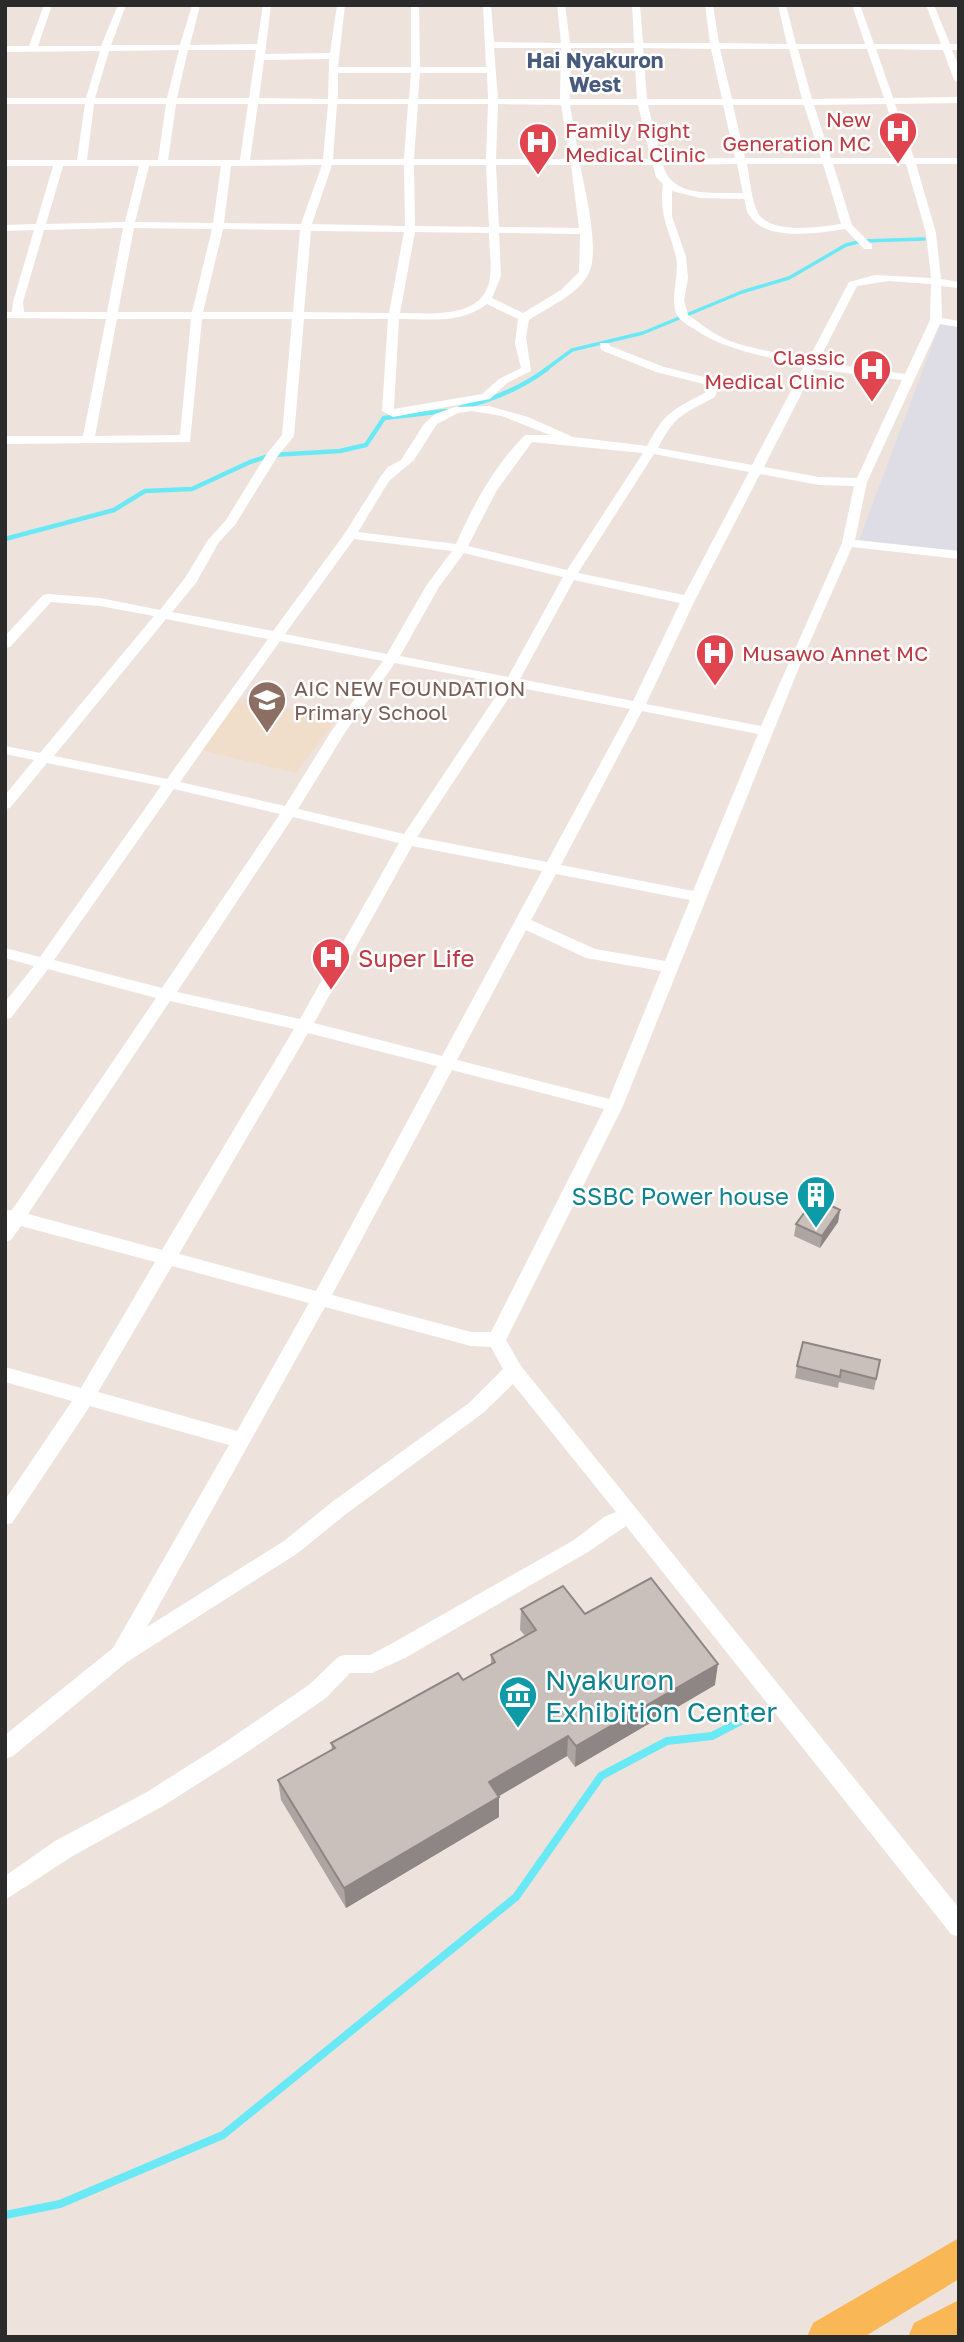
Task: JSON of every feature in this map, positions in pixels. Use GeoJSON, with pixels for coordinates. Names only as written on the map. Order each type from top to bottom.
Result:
{"type":"FeatureCollection","features":[{"type":"Feature","properties":{"kind":"main road"},"geometry":{"type":"LineString","coordinates":[[827,2337],[959,2257]]}},
{"type":"Feature","properties":{"kind":"main road"},"geometry":{"type":"LineString","coordinates":[[928,2337],[959,2319]]}},
{"type":"Feature","properties":{"kind":"street"},"geometry":{"type":"LineString","coordinates":[[33,48],[48,5]]}},
{"type":"Feature","properties":{"kind":"street"},"geometry":{"type":"LineString","coordinates":[[82,161],[88,103],[107,36],[122,5]]}},
{"type":"Feature","properties":{"kind":"street"},"geometry":{"type":"LineString","coordinates":[[163,161],[174,85],[196,5]]}},
{"type":"Feature","properties":{"kind":"street"},"geometry":{"type":"LineString","coordinates":[[245,161],[267,5]]}},
{"type":"Feature","properties":{"kind":"street"},"geometry":{"type":"LineString","coordinates":[[5,805],[191,580],[214,540],[231,522],[271,455],[288,436],[306,226],[328,162],[334,57],[341,5]]}},
{"type":"Feature","properties":{"kind":"street"},"geometry":{"type":"LineString","coordinates":[[415,5],[415,70],[409,163],[410,228],[393,316],[388,411],[393,413],[486,397],[503,381],[527,369],[521,346],[520,327],[524,318],[577,281],[585,270],[587,261],[576,162],[565,101],[566,47],[561,23],[561,5]]}},
{"type":"Feature","properties":{"kind":"street"},"geometry":{"type":"LineString","coordinates":[[5,315],[455,316],[487,300],[493,290],[496,275],[491,163],[493,102],[487,5]]}},
{"type":"Feature","properties":{"kind":"street"},"geometry":{"type":"LineString","coordinates":[[636,5],[642,101],[656,160],[667,185],[667,216],[681,257],[683,278],[679,300],[683,316],[716,338],[742,349],[771,353],[812,365],[911,378]]}},
{"type":"Feature","properties":{"kind":"street"},"geometry":{"type":"LineString","coordinates":[[709,5],[753,214],[758,222],[781,229],[847,226]]}},
{"type":"Feature","properties":{"kind":"street"},"geometry":{"type":"LineString","coordinates":[[782,5],[808,102],[847,226],[868,247]]}},
{"type":"Feature","properties":{"kind":"street"},"geometry":{"type":"LineString","coordinates":[[497,1340],[614,1106],[766,731],[848,543],[861,482],[936,320],[937,282],[931,233],[910,161],[856,5]]}},
{"type":"Feature","properties":{"kind":"street"},"geometry":{"type":"LineString","coordinates":[[930,5],[959,80]]}},
{"type":"Feature","properties":{"kind":"street"},"geometry":{"type":"LineString","coordinates":[[489,45],[959,47]]}},
{"type":"Feature","properties":{"kind":"street"},"geometry":{"type":"LineString","coordinates":[[5,49],[184,47],[334,57]]}},
{"type":"Feature","properties":{"kind":"street"},"geometry":{"type":"LineString","coordinates":[[335,69],[491,70]]}},
{"type":"Feature","properties":{"kind":"street"},"geometry":{"type":"LineString","coordinates":[[5,101],[959,100]]}},
{"type":"Feature","properties":{"kind":"street"},"geometry":{"type":"LineString","coordinates":[[89,438],[110,316],[145,161]]}},
{"type":"Feature","properties":{"kind":"street"},"geometry":{"type":"LineString","coordinates":[[5,440],[186,439],[197,314],[218,228],[227,161]]}},
{"type":"Feature","properties":{"kind":"street"},"geometry":{"type":"LineString","coordinates":[[5,163],[959,161]]}},
{"type":"Feature","properties":{"kind":"street"},"geometry":{"type":"LineString","coordinates":[[18,313],[18,302],[59,162]]}},
{"type":"Feature","properties":{"kind":"street"},"geometry":{"type":"LineString","coordinates":[[667,185],[684,193],[747,195]]}},
{"type":"Feature","properties":{"kind":"street"},"geometry":{"type":"LineString","coordinates":[[5,228],[129,225],[584,231]]}},
{"type":"Feature","properties":{"kind":"street"},"geometry":{"type":"LineString","coordinates":[[120,1655],[320,1298],[551,869],[637,708],[688,600],[853,284],[866,279],[959,285]]}},
{"type":"Feature","properties":{"kind":"street"},"geometry":{"type":"LineString","coordinates":[[487,300],[524,318]]}},
{"type":"Feature","properties":{"kind":"street"},"geometry":{"type":"LineString","coordinates":[[936,320],[959,324]]}},
{"type":"Feature","properties":{"kind":"street"},"geometry":{"type":"LineString","coordinates":[[5,1517],[85,1397],[304,1026],[408,839],[512,682],[571,574],[651,450],[665,423],[674,414],[711,395],[712,387],[709,381],[642,363],[605,348],[604,345]]}},
{"type":"Feature","properties":{"kind":"street"},"geometry":{"type":"LineString","coordinates":[[5,1014],[350,535],[392,470],[405,463],[431,422],[441,415],[478,409],[507,412],[570,440]]}},
{"type":"Feature","properties":{"kind":"street"},"geometry":{"type":"LineString","coordinates":[[5,1235],[11,1217],[167,995],[290,811],[339,730],[391,659],[433,586],[461,548],[469,526],[498,478],[524,442],[538,437],[570,440],[651,450],[819,481],[861,482]]}},
{"type":"Feature","properties":{"kind":"street"},"geometry":{"type":"LineString","coordinates":[[350,535],[461,548],[626,589],[688,600]]}},
{"type":"Feature","properties":{"kind":"street"},"geometry":{"type":"LineString","coordinates":[[848,543],[959,555]]}},
{"type":"Feature","properties":{"kind":"street"},"geometry":{"type":"LineString","coordinates":[[5,644],[48,598],[100,602],[766,731]]}},
{"type":"Feature","properties":{"kind":"street"},"geometry":{"type":"LineString","coordinates":[[5,750],[171,784],[408,839],[698,897]]}},
{"type":"Feature","properties":{"kind":"street"},"geometry":{"type":"LineString","coordinates":[[522,922],[592,954],[670,967]]}},
{"type":"Feature","properties":{"kind":"street"},"geometry":{"type":"LineString","coordinates":[[5,953],[614,1106]]}},
{"type":"Feature","properties":{"kind":"street"},"geometry":{"type":"LineString","coordinates":[[11,1217],[471,1339],[497,1340]]}},
{"type":"Feature","properties":{"kind":"street"},"geometry":{"type":"LineString","coordinates":[[497,1340],[514,1371],[959,1926]]}},
{"type":"Feature","properties":{"kind":"street"},"geometry":{"type":"LineString","coordinates":[[5,1749],[120,1655],[291,1547],[349,1500],[476,1408],[514,1371]]}},
{"type":"Feature","properties":{"kind":"street"},"geometry":{"type":"LineString","coordinates":[[5,1374],[240,1440]]}},
{"type":"Feature","properties":{"kind":"street"},"geometry":{"type":"LineString","coordinates":[[5,1889],[63,1849],[155,1798],[232,1750],[318,1691],[345,1664],[372,1664],[398,1651],[581,1546],[611,1523],[631,1515]]}},
{"type":"Feature","properties":{"kind":"shaded area"},"geometry":{"type":"Polygon","coordinates":[[[940,324],[959,327],[959,551],[859,540],[940,324]]]}},
{"type":"Feature","properties":{"kind":"shaded area","name":"AIC NEW FOUNDATION Primary School"},"geometry":{"type":"Polygon","coordinates":[[[237,698],[336,720],[296,773],[197,749],[237,698]]]}},
{"type":"Feature","properties":{"kind":"building"},"geometry":{"type":"Polygon","coordinates":[[[815,1198],[840,1210],[822,1236],[796,1224],[815,1198]]]}},
{"type":"Feature","properties":{"kind":"building"},"geometry":{"type":"Polygon","coordinates":[[[803,1342],[880,1360],[876,1379],[841,1370],[840,1377],[797,1366],[803,1342]]]}},
{"type":"Feature","properties":{"kind":"building","name":"Nyakuron Exhibition Center"},"geometry":{"type":"Polygon","coordinates":[[[651,1578],[718,1664],[576,1746],[568,1736],[489,1782],[499,1797],[344,1888],[278,1780],[335,1748],[331,1743],[458,1673],[463,1680],[495,1662],[491,1655],[536,1630],[521,1609],[563,1586],[585,1614],[651,1578]]]}},
{"type":"Feature","properties":{"kind":"waterway"},"geometry":{"type":"LineString","coordinates":[[545,370],[572,350],[643,333],[742,292],[789,278],[846,245],[862,241],[924,239]]}},
{"type":"Feature","properties":{"kind":"waterway"},"geometry":{"type":"LineString","coordinates":[[460,408],[506,393],[547,369]]}},
{"type":"Feature","properties":{"kind":"waterway"},"geometry":{"type":"LineString","coordinates":[[5,539],[114,510],[145,491],[192,489],[250,462],[272,455],[340,451],[366,445],[384,418],[446,411]]}},
{"type":"Feature","properties":{"kind":"waterway"},"geometry":{"type":"LineString","coordinates":[[5,2215],[60,2204],[223,2135],[516,1897],[601,1776],[667,1741],[712,1736],[760,1711]]}},
{"type":"Feature","properties":{"kind":"place","name":"New Generation MC"},"geometry":{"type":"Point","coordinates":[898,165]}},
{"type":"Feature","properties":{"kind":"place","name":"Family Right Medical Clinic"},"geometry":{"type":"Point","coordinates":[538,176]}},
{"type":"Feature","properties":{"kind":"place","name":"Classic Medical Clinic"},"geometry":{"type":"Point","coordinates":[872,403]}},
{"type":"Feature","properties":{"kind":"place","name":"Musawo Annet MC"},"geometry":{"type":"Point","coordinates":[715,687]}},
{"type":"Feature","properties":{"kind":"place","name":"AIC NEW FOUNDATION Primary School"},"geometry":{"type":"Point","coordinates":[267,734]}},
{"type":"Feature","properties":{"kind":"place","name":"Super Life"},"geometry":{"type":"Point","coordinates":[331,991]}},
{"type":"Feature","properties":{"kind":"place","name":"SSBC Power house"},"geometry":{"type":"Point","coordinates":[816,1229]}},
{"type":"Feature","properties":{"kind":"place","name":"Nyakuron Exhibition Center"},"geometry":{"type":"Point","coordinates":[518,1729]}},
{"type":"Feature","properties":{"kind":"district","name":"Hai Nyakuron West"},"geometry":{"type":"Point","coordinates":[595,72]}}]}
